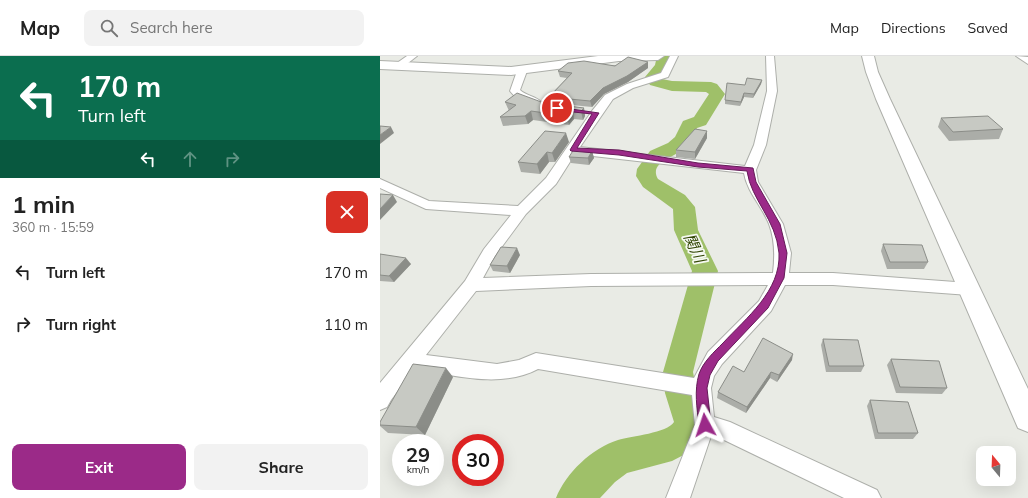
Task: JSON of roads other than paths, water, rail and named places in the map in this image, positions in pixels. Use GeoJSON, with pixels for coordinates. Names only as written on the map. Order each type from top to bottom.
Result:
{"type":"FeatureCollection","features":[{"type":"Feature","properties":{"kind":"street"},"geometry":{"type":"LineString","coordinates":[[400,65],[413,56]]}},
{"type":"Feature","properties":{"kind":"street"},"geometry":{"type":"LineString","coordinates":[[380,65],[492,71],[522,71],[619,57],[673,56],[665,75],[620,90],[609,97],[592,112],[573,150],[551,181],[521,211],[489,254],[471,285],[381,397]]}},
{"type":"Feature","properties":{"kind":"street"},"geometry":{"type":"LineString","coordinates":[[411,361],[497,372],[522,368],[536,360],[685,386],[705,374],[714,358],[765,306],[780,278],[783,253],[776,224],[752,182],[750,170],[760,145],[772,91],[770,56]]}},
{"type":"Feature","properties":{"kind":"street"},"geometry":{"type":"LineString","coordinates":[[868,56],[872,72],[883,100],[1028,419]]}},
{"type":"Feature","properties":{"kind":"street"},"geometry":{"type":"LineString","coordinates":[[1020,56],[1028,61]]}},
{"type":"Feature","properties":{"kind":"street"},"geometry":{"type":"LineString","coordinates":[[522,71],[515,91],[521,97],[544,104]]}},
{"type":"Feature","properties":{"kind":"street"},"geometry":{"type":"LineString","coordinates":[[573,150],[619,152],[698,165],[750,170]]}},
{"type":"Feature","properties":{"kind":"street"},"geometry":{"type":"LineString","coordinates":[[380,183],[426,205],[442,208],[521,211]]}},
{"type":"Feature","properties":{"kind":"street"},"geometry":{"type":"LineString","coordinates":[[471,285],[696,278],[780,278],[833,279],[969,289]]}},
{"type":"Feature","properties":{"kind":"street"},"geometry":{"type":"LineString","coordinates":[[678,498],[705,425],[685,386]]}},
{"type":"Feature","properties":{"kind":"street"},"geometry":{"type":"LineString","coordinates":[[705,425],[723,429],[869,498]]}},
{"type":"Feature","properties":{"kind":"waterway","name":"関川"},"geometry":{"type":"LineString","coordinates":[[575,498],[602,469],[618,458],[672,444],[685,436],[691,423],[681,393],[678,372],[705,271],[686,230],[684,207],[677,200],[650,183],[646,176],[647,169],[657,155],[675,147],[683,139],[689,125],[700,121],[717,94],[711,87],[672,86],[656,82],[653,77],[662,65],[664,56]]}}]}
